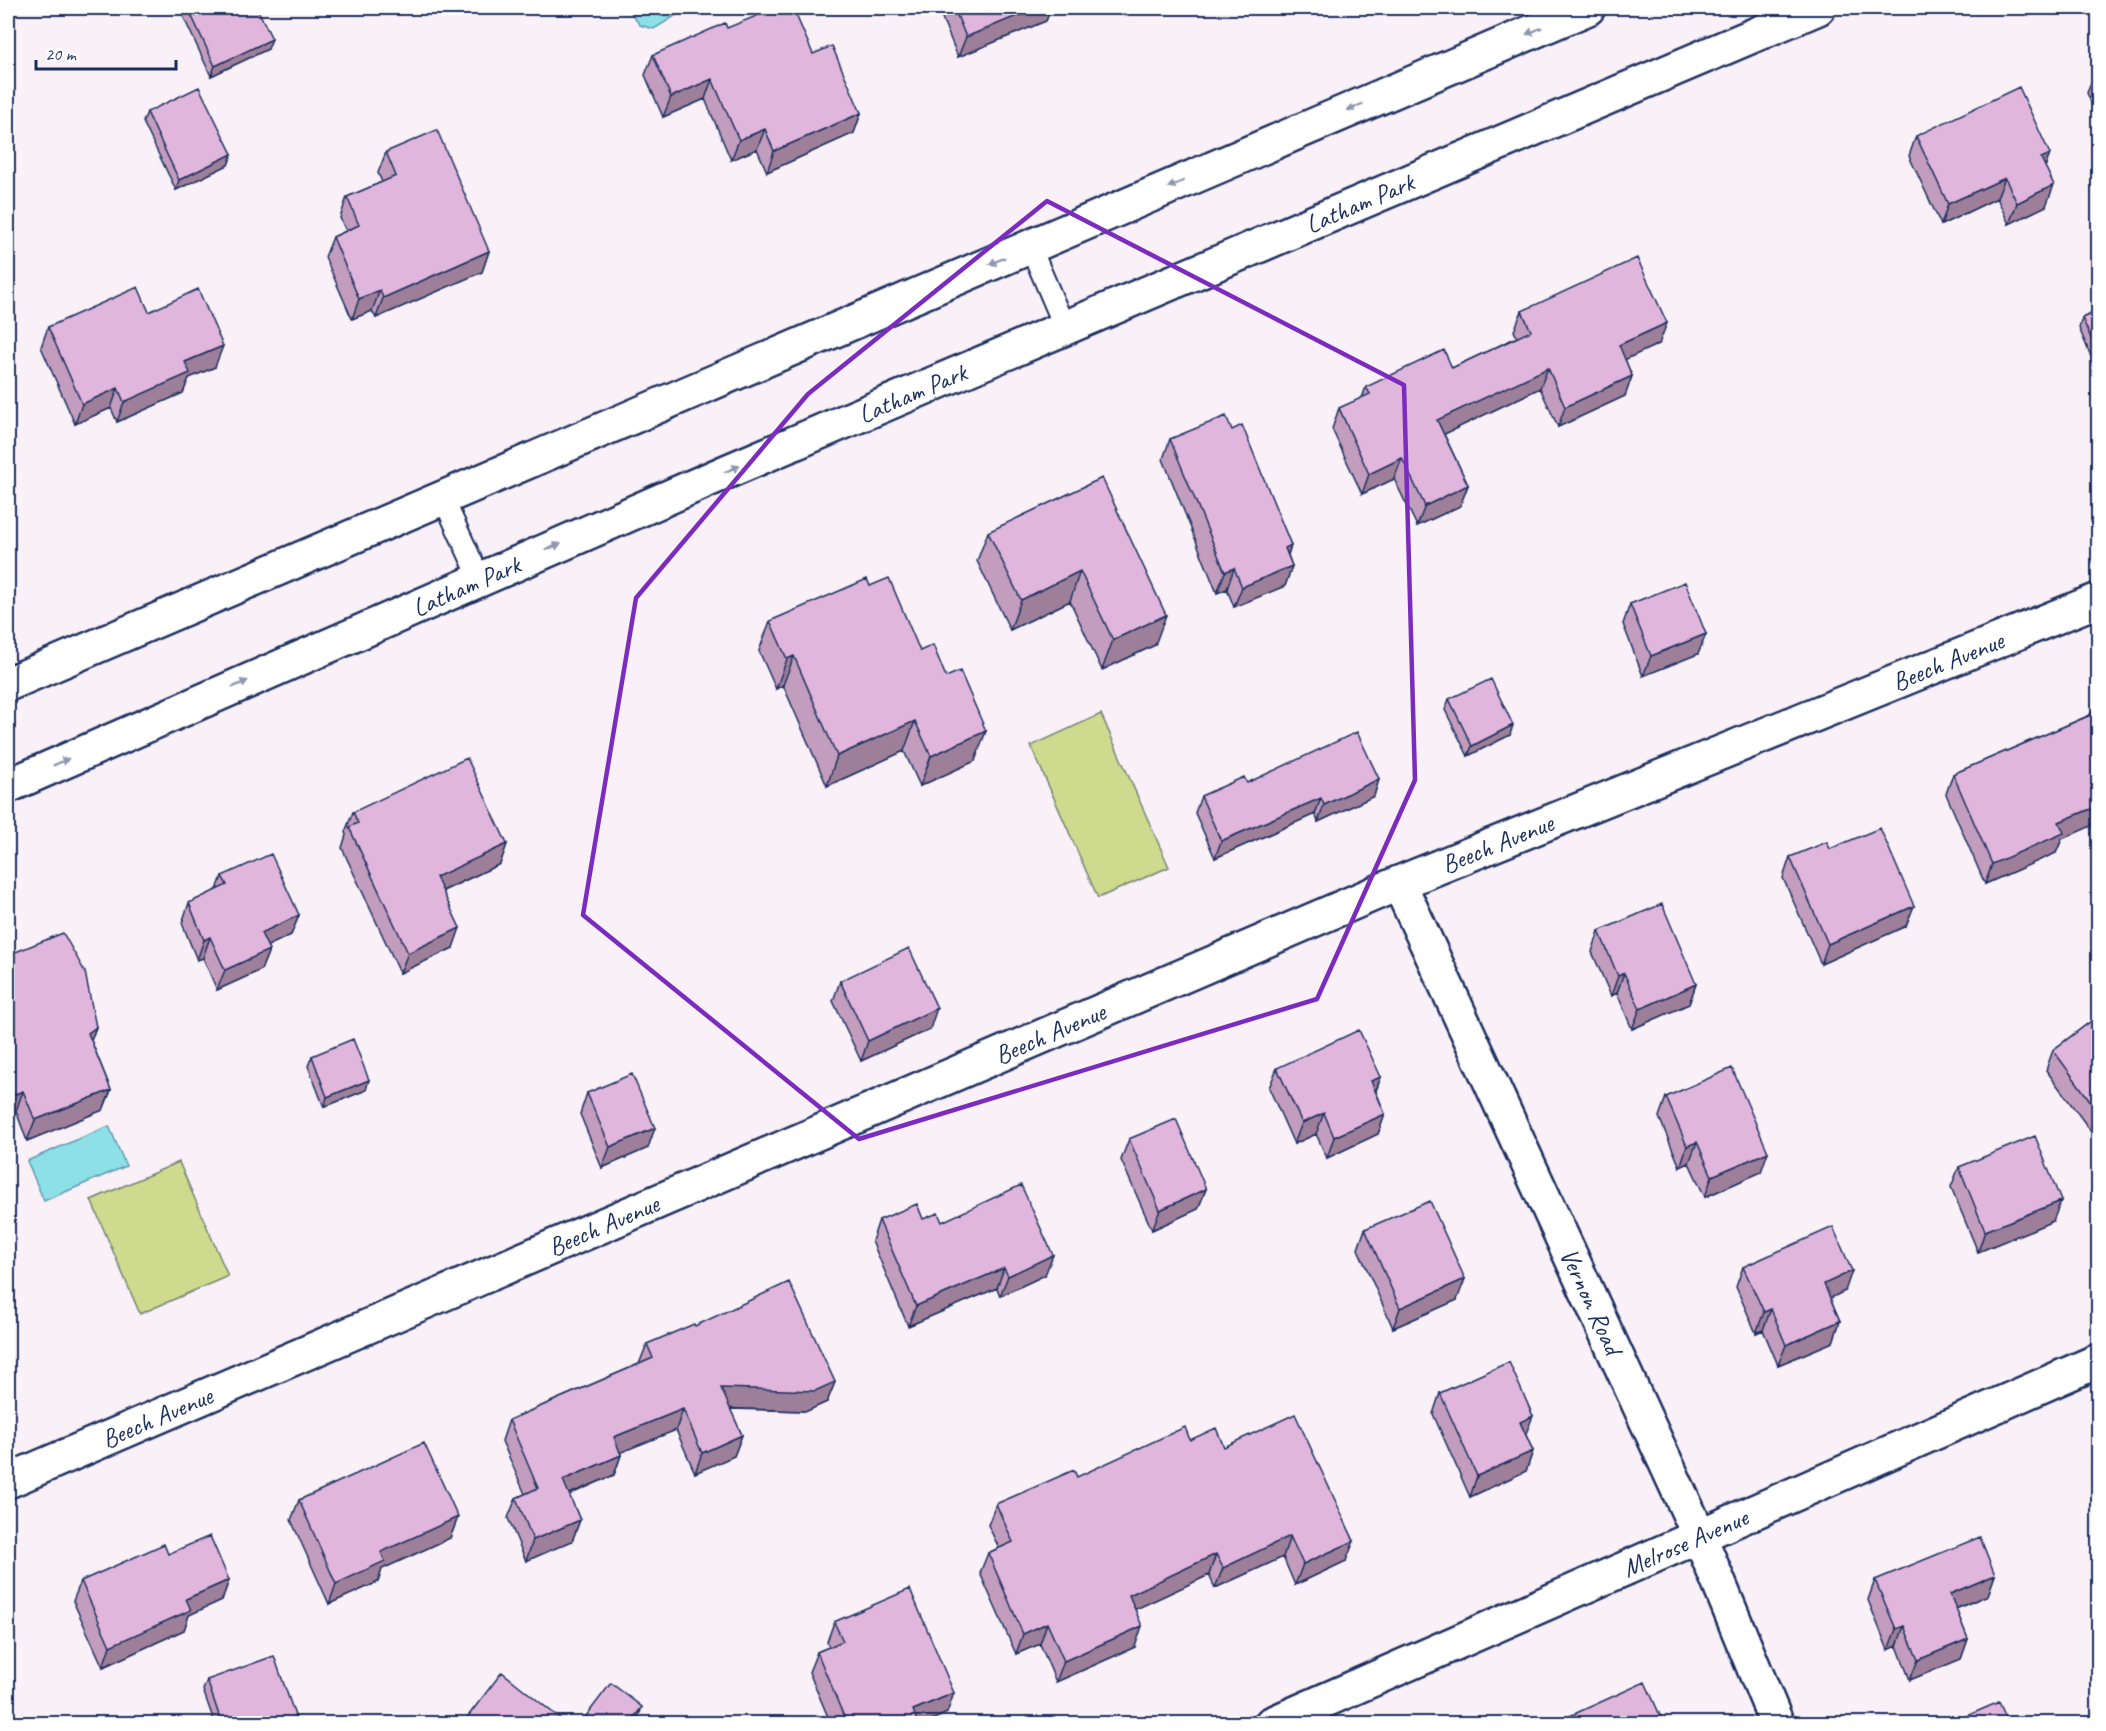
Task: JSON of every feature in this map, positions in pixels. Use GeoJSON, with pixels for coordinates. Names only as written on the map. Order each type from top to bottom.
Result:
{"type":"FeatureCollection","features":[{"type":"Feature","properties":{"kind":"street"},"geometry":{"type":"LineString","coordinates":[[8,684],[1588,8]]}},
{"type":"Feature","properties":{"kind":"street","name":"Latham Park"},"geometry":{"type":"LineString","coordinates":[[8,786],[737,467],[1818,8]]}},
{"type":"Feature","properties":{"kind":"street","name":"Beech Avenue"},"geometry":{"type":"LineString","coordinates":[[8,1481],[1399,883],[2098,600]]}},
{"type":"Feature","properties":{"kind":"street","name":"Vernon Road"},"geometry":{"type":"LineString","coordinates":[[1399,883],[1699,1535],[1777,1724]]}},
{"type":"Feature","properties":{"kind":"street","name":"Melrose Avenue"},"geometry":{"type":"LineString","coordinates":[[1271,1724],[2098,1361]]}},
{"type":"Feature","properties":{"kind":"lane"},"geometry":{"type":"LineString","coordinates":[[1030,246],[1065,328]]}},
{"type":"Feature","properties":{"kind":"lane"},"geometry":{"type":"LineString","coordinates":[[442,498],[480,579]]}},
{"type":"Feature","properties":{"kind":"highlighted area"},"geometry":{"type":"Polygon","coordinates":[[[1047,201],[1404,385],[1415,780],[1317,999],[859,1139],[583,915],[636,598],[808,394],[1047,201]]]}},
{"type":"Feature","properties":{"kind":"green space"},"geometry":{"type":"Polygon","coordinates":[[[1101,714],[1169,867],[1098,898],[1031,746],[1101,714]]]}},
{"type":"Feature","properties":{"kind":"green space"},"geometry":{"type":"Polygon","coordinates":[[[179,1162],[228,1276],[140,1314],[91,1200],[179,1162]]]}},
{"type":"Feature","properties":{"kind":"water"},"geometry":{"type":"Polygon","coordinates":[[[627,8],[688,8],[654,29],[640,25],[627,8]]]}},
{"type":"Feature","properties":{"kind":"water"},"geometry":{"type":"Polygon","coordinates":[[[109,1126],[126,1166],[44,1201],[27,1161],[109,1126]]]}},
{"type":"Feature","properties":{"kind":"building"},"geometry":{"type":"Polygon","coordinates":[[[188,8],[257,8],[272,39],[215,66],[188,8]]]}},
{"type":"Feature","properties":{"kind":"building"},"geometry":{"type":"Polygon","coordinates":[[[776,8],[793,8],[813,54],[832,46],[861,113],[774,151],[765,129],[739,140],[712,79],[671,97],[653,55],[725,23],[727,28],[776,8]]]}},
{"type":"Feature","properties":{"kind":"building"},"geometry":{"type":"Polygon","coordinates":[[[954,8],[1036,8],[966,37],[954,8]]]}},
{"type":"Feature","properties":{"kind":"building"},"geometry":{"type":"Polygon","coordinates":[[[199,87],[232,154],[179,180],[147,112],[199,87]]]}},
{"type":"Feature","properties":{"kind":"building"},"geometry":{"type":"Polygon","coordinates":[[[2019,87],[2050,154],[2041,158],[2054,185],[2017,203],[2005,178],[1948,204],[1916,136],[2019,87]]]}},
{"type":"Feature","properties":{"kind":"building"},"geometry":{"type":"Polygon","coordinates":[[[437,130],[489,251],[383,298],[380,290],[359,299],[333,237],[359,225],[347,197],[396,176],[386,152],[437,130]]]}},
{"type":"Feature","properties":{"kind":"building"},"geometry":{"type":"Polygon","coordinates":[[[1637,258],[1667,323],[1619,345],[1632,376],[1565,407],[1548,368],[1437,420],[1468,485],[1425,506],[1402,458],[1369,474],[1339,408],[1370,394],[1366,387],[1444,350],[1452,368],[1531,331],[1522,311],[1637,258]]]}},
{"type":"Feature","properties":{"kind":"building"},"geometry":{"type":"Polygon","coordinates":[[[138,287],[149,312],[198,289],[223,346],[185,362],[190,373],[124,402],[118,388],[82,404],[48,327],[138,287]]]}},
{"type":"Feature","properties":{"kind":"building"},"geometry":{"type":"Polygon","coordinates":[[[2098,311],[2098,354],[2082,318],[2098,311]]]}},
{"type":"Feature","properties":{"kind":"building"},"geometry":{"type":"Polygon","coordinates":[[[1226,416],[1232,430],[1242,425],[1291,545],[1285,548],[1292,566],[1242,587],[1234,568],[1225,572],[1170,439],[1226,416]]]}},
{"type":"Feature","properties":{"kind":"building"},"geometry":{"type":"Polygon","coordinates":[[[1102,478],[1166,615],[1113,640],[1080,571],[1021,600],[988,532],[1102,478]]]}},
{"type":"Feature","properties":{"kind":"building"},"geometry":{"type":"Polygon","coordinates":[[[889,578],[920,651],[933,645],[946,677],[960,671],[986,731],[931,756],[915,721],[837,756],[794,656],[787,659],[770,621],[867,579],[870,586],[889,578]]]}},
{"type":"Feature","properties":{"kind":"building"},"geometry":{"type":"Polygon","coordinates":[[[1685,582],[1706,634],[1651,656],[1630,604],[1685,582]]]}},
{"type":"Feature","properties":{"kind":"building"},"geometry":{"type":"Polygon","coordinates":[[[1491,679],[1513,725],[1472,746],[1449,699],[1491,679]]]}},
{"type":"Feature","properties":{"kind":"building"},"geometry":{"type":"Polygon","coordinates":[[[2098,710],[2098,806],[2059,822],[2064,833],[1992,864],[1953,774],[2098,710]]]}},
{"type":"Feature","properties":{"kind":"building"},"geometry":{"type":"Polygon","coordinates":[[[1357,732],[1379,779],[1324,805],[1321,798],[1221,841],[1201,796],[1244,777],[1247,783],[1357,732]]]}},
{"type":"Feature","properties":{"kind":"building"},"geometry":{"type":"Polygon","coordinates":[[[467,758],[507,844],[436,877],[460,928],[408,953],[349,827],[358,823],[353,812],[467,758]]]}},
{"type":"Feature","properties":{"kind":"building"},"geometry":{"type":"Polygon","coordinates":[[[1880,828],[1914,906],[1828,944],[1790,857],[1827,842],[1830,849],[1880,828]]]}},
{"type":"Feature","properties":{"kind":"building"},"geometry":{"type":"Polygon","coordinates":[[[271,854],[299,915],[261,933],[269,950],[225,970],[210,937],[204,940],[189,903],[227,885],[222,876],[271,854]]]}},
{"type":"Feature","properties":{"kind":"building"},"geometry":{"type":"Polygon","coordinates":[[[1662,904],[1696,984],[1640,1009],[1624,973],[1618,976],[1599,931],[1662,904]]]}},
{"type":"Feature","properties":{"kind":"building"},"geometry":{"type":"Polygon","coordinates":[[[63,933],[85,972],[96,1027],[88,1033],[111,1090],[35,1120],[23,1091],[8,1097],[8,955],[63,933]]]}},
{"type":"Feature","properties":{"kind":"building"},"geometry":{"type":"Polygon","coordinates":[[[909,948],[937,1008],[868,1041],[840,981],[909,948]]]}},
{"type":"Feature","properties":{"kind":"building"},"geometry":{"type":"Polygon","coordinates":[[[2098,1016],[2098,1109],[2097,1110],[2053,1050],[2098,1016]]]}},
{"type":"Feature","properties":{"kind":"building"},"geometry":{"type":"Polygon","coordinates":[[[1359,1030],[1381,1077],[1371,1081],[1385,1114],[1334,1137],[1324,1113],[1302,1123],[1277,1068],[1359,1030]]]}},
{"type":"Feature","properties":{"kind":"building"},"geometry":{"type":"Polygon","coordinates":[[[353,1039],[369,1080],[327,1097],[312,1056],[353,1039]]]}},
{"type":"Feature","properties":{"kind":"building"},"geometry":{"type":"Polygon","coordinates":[[[1732,1068],[1768,1152],[1712,1176],[1697,1142],[1687,1146],[1666,1097],[1732,1068]]]}},
{"type":"Feature","properties":{"kind":"building"},"geometry":{"type":"Polygon","coordinates":[[[632,1074],[655,1128],[610,1147],[587,1093],[632,1074]]]}},
{"type":"Feature","properties":{"kind":"building"},"geometry":{"type":"Polygon","coordinates":[[[1176,1119],[1206,1189],[1160,1210],[1129,1139],[1176,1119]]]}},
{"type":"Feature","properties":{"kind":"building"},"geometry":{"type":"Polygon","coordinates":[[[2035,1136],[2061,1201],[1985,1231],[1959,1167],[2035,1136]]]}},
{"type":"Feature","properties":{"kind":"building"},"geometry":{"type":"Polygon","coordinates":[[[1021,1185],[1053,1255],[1008,1276],[1004,1268],[916,1306],[879,1220],[917,1204],[923,1219],[938,1213],[942,1222],[1021,1185]]]}},
{"type":"Feature","properties":{"kind":"building"},"geometry":{"type":"Polygon","coordinates":[[[1430,1201],[1465,1279],[1400,1308],[1365,1229],[1430,1201]]]}},
{"type":"Feature","properties":{"kind":"building"},"geometry":{"type":"Polygon","coordinates":[[[1833,1227],[1852,1271],[1824,1284],[1840,1321],[1786,1345],[1771,1309],[1764,1312],[1743,1267],[1833,1227]]]}},
{"type":"Feature","properties":{"kind":"building"},"geometry":{"type":"Polygon","coordinates":[[[789,1282],[835,1382],[815,1391],[721,1388],[742,1435],[702,1453],[683,1409],[614,1437],[621,1455],[563,1480],[580,1520],[533,1540],[516,1498],[538,1488],[509,1420],[653,1358],[647,1344],[694,1324],[695,1326],[789,1282]]]}},
{"type":"Feature","properties":{"kind":"building"},"geometry":{"type":"Polygon","coordinates":[[[1509,1362],[1533,1416],[1520,1422],[1533,1451],[1477,1476],[1440,1393],[1509,1362]]]}},
{"type":"Feature","properties":{"kind":"building"},"geometry":{"type":"Polygon","coordinates":[[[1295,1414],[1354,1541],[1303,1564],[1290,1536],[1223,1568],[1216,1554],[1129,1595],[1142,1626],[1064,1661],[1047,1623],[1023,1634],[988,1553],[1013,1542],[996,1504],[1074,1470],[1077,1477],[1185,1427],[1190,1440],[1216,1428],[1224,1447],[1295,1414]]]}},
{"type":"Feature","properties":{"kind":"building"},"geometry":{"type":"Polygon","coordinates":[[[424,1443],[458,1517],[381,1552],[385,1561],[336,1584],[299,1500],[424,1443]]]}},
{"type":"Feature","properties":{"kind":"building"},"geometry":{"type":"Polygon","coordinates":[[[210,1536],[229,1580],[186,1599],[191,1610],[110,1646],[81,1581],[164,1544],[168,1554],[210,1536]]]}},
{"type":"Feature","properties":{"kind":"building"},"geometry":{"type":"Polygon","coordinates":[[[1980,1537],[1995,1575],[1950,1594],[1968,1639],[1918,1660],[1904,1626],[1896,1629],[1875,1580],[1980,1537]]]}},
{"type":"Feature","properties":{"kind":"building"},"geometry":{"type":"Polygon","coordinates":[[[910,1589],[954,1693],[913,1710],[918,1724],[847,1724],[817,1652],[843,1641],[834,1622],[910,1589]]]}},
{"type":"Feature","properties":{"kind":"building"},"geometry":{"type":"Polygon","coordinates":[[[274,1656],[298,1724],[222,1724],[207,1680],[274,1656]]]}},
{"type":"Feature","properties":{"kind":"building"},"geometry":{"type":"Polygon","coordinates":[[[502,1672],[567,1724],[462,1724],[502,1672]]]}},
{"type":"Feature","properties":{"kind":"building"},"geometry":{"type":"Polygon","coordinates":[[[1645,1682],[1664,1724],[1552,1724],[1645,1682]]]}},
{"type":"Feature","properties":{"kind":"building"},"geometry":{"type":"Polygon","coordinates":[[[611,1683],[642,1707],[629,1724],[580,1724],[611,1683]]]}},
{"type":"Feature","properties":{"kind":"building"},"geometry":{"type":"Polygon","coordinates":[[[1999,1702],[2009,1724],[1948,1724],[1999,1702]]]}}]}
